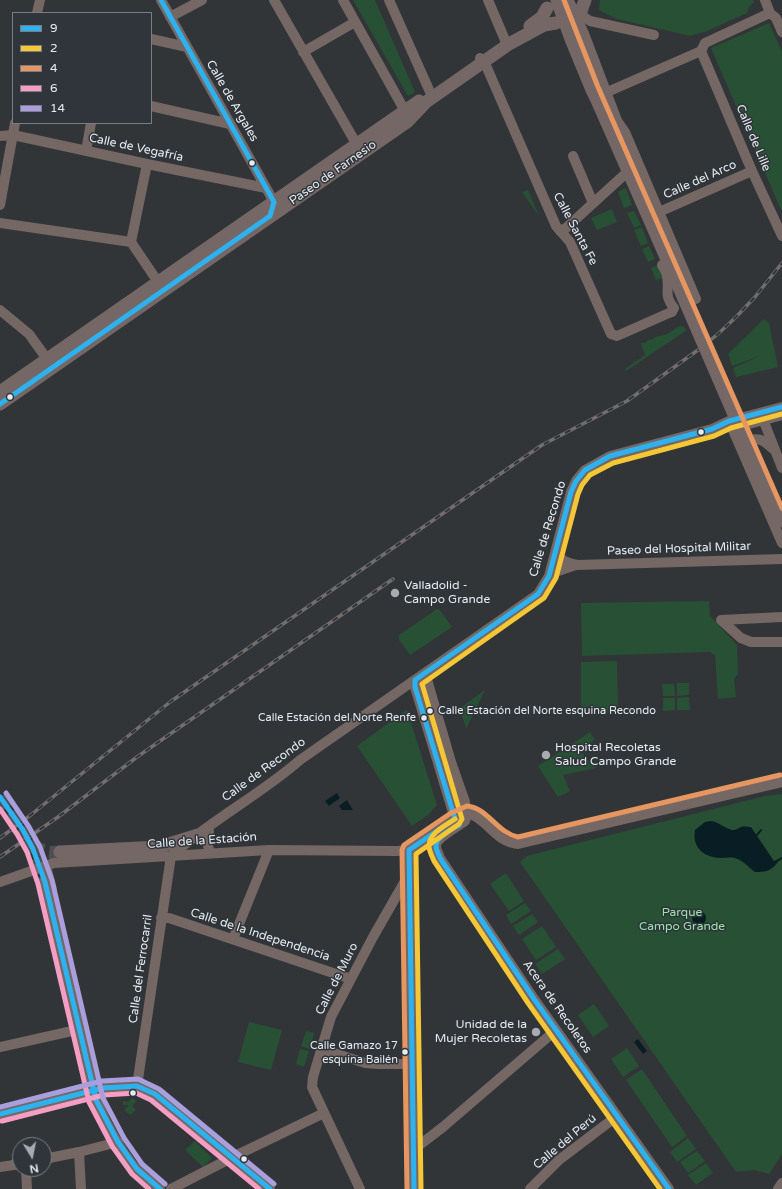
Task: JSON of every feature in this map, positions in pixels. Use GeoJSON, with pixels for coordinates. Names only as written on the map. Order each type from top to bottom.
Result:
{"type":"FeatureCollection","features":[{"type":"Feature","properties":{"kind":"main road"},"geometry":{"type":"LineString","coordinates":[[557,0],[569,20],[583,35],[661,238]]}},
{"type":"Feature","properties":{"kind":"main road"},"geometry":{"type":"LineString","coordinates":[[567,0],[569,20],[592,90],[661,238],[781,517]]}},
{"type":"Feature","properties":{"kind":"main road"},"geometry":{"type":"LineString","coordinates":[[569,20],[585,0]]}},
{"type":"Feature","properties":{"kind":"main road","name":"Paseo de Farnesio"},"geometry":{"type":"LineString","coordinates":[[0,404],[408,122],[426,102],[505,40],[538,21],[542,17],[546,4]]}},
{"type":"Feature","properties":{"kind":"main road"},"geometry":{"type":"LineString","coordinates":[[546,4],[550,17],[569,20]]}},
{"type":"Feature","properties":{"kind":"main road","name":"Paseo de Farnesio"},"geometry":{"type":"LineString","coordinates":[[0,392],[357,145],[430,92],[482,59],[542,26],[569,20]]}},
{"type":"Feature","properties":{"kind":"main road"},"geometry":{"type":"LineString","coordinates":[[60,852],[159,846],[204,833]]}},
{"type":"Feature","properties":{"kind":"main road"},"geometry":{"type":"LineString","coordinates":[[45,882],[93,1090]]}},
{"type":"Feature","properties":{"kind":"street"},"geometry":{"type":"LineString","coordinates":[[37,12],[40,0]]}},
{"type":"Feature","properties":{"kind":"street","name":"Calle de Argales"},"geometry":{"type":"LineString","coordinates":[[161,0],[274,202]]}},
{"type":"Feature","properties":{"kind":"street"},"geometry":{"type":"LineString","coordinates":[[170,17],[202,0]]}},
{"type":"Feature","properties":{"kind":"street"},"geometry":{"type":"LineString","coordinates":[[274,0],[357,145]]}},
{"type":"Feature","properties":{"kind":"street"},"geometry":{"type":"LineString","coordinates":[[343,0],[405,111]]}},
{"type":"Feature","properties":{"kind":"street"},"geometry":{"type":"LineString","coordinates":[[389,0],[430,92]]}},
{"type":"Feature","properties":{"kind":"street"},"geometry":{"type":"LineString","coordinates":[[488,0],[505,40]]}},
{"type":"Feature","properties":{"kind":"street"},"geometry":{"type":"LineString","coordinates":[[764,0],[770,14],[776,18],[782,32]]}},
{"type":"Feature","properties":{"kind":"street"},"geometry":{"type":"LineString","coordinates":[[605,93],[701,51],[705,43],[770,14]]}},
{"type":"Feature","properties":{"kind":"street"},"geometry":{"type":"LineString","coordinates":[[569,20],[590,21],[654,35]]}},
{"type":"Feature","properties":{"kind":"street"},"geometry":{"type":"LineString","coordinates":[[304,52],[355,22]]}},
{"type":"Feature","properties":{"kind":"street"},"geometry":{"type":"LineString","coordinates":[[152,39],[187,47]]}},
{"type":"Feature","properties":{"kind":"street","name":"Calle de Lille"},"geometry":{"type":"LineString","coordinates":[[701,51],[752,171],[782,236]]}},
{"type":"Feature","properties":{"kind":"street","name":"Calle Santa Fe"},"geometry":{"type":"LineString","coordinates":[[482,59],[554,221],[560,231],[570,242],[611,334],[617,336],[679,309],[669,301],[667,294],[667,277],[624,175]]}},
{"type":"Feature","properties":{"kind":"street"},"geometry":{"type":"LineString","coordinates":[[560,231],[566,228],[624,175],[592,101],[592,90]]}},
{"type":"Feature","properties":{"kind":"street"},"geometry":{"type":"LineString","coordinates":[[152,106],[230,124]]}},
{"type":"Feature","properties":{"kind":"street"},"geometry":{"type":"LineString","coordinates":[[614,117],[625,132],[696,299]]}},
{"type":"Feature","properties":{"kind":"street"},"geometry":{"type":"LineString","coordinates":[[0,205],[15,124]]}},
{"type":"Feature","properties":{"kind":"street"},"geometry":{"type":"LineString","coordinates":[[86,151],[91,124]]}},
{"type":"Feature","properties":{"kind":"street","name":"Calle de Vegafría"},"geometry":{"type":"LineString","coordinates":[[0,136],[13,135],[266,188]]}},
{"type":"Feature","properties":{"kind":"street"},"geometry":{"type":"LineString","coordinates":[[573,156],[592,203]]}},
{"type":"Feature","properties":{"kind":"street"},"geometry":{"type":"LineString","coordinates":[[147,164],[131,242],[158,282]]}},
{"type":"Feature","properties":{"kind":"street","name":"Calle del Arco"},"geometry":{"type":"LineString","coordinates":[[659,212],[752,171]]}},
{"type":"Feature","properties":{"kind":"street"},"geometry":{"type":"LineString","coordinates":[[270,216],[274,202]]}},
{"type":"Feature","properties":{"kind":"street"},"geometry":{"type":"LineString","coordinates":[[0,224],[131,242]]}},
{"type":"Feature","properties":{"kind":"street"},"geometry":{"type":"LineString","coordinates":[[0,310],[29,334],[47,359]]}},
{"type":"Feature","properties":{"kind":"street"},"geometry":{"type":"LineString","coordinates":[[762,416],[782,407]]}},
{"type":"Feature","properties":{"kind":"street"},"geometry":{"type":"LineString","coordinates":[[762,416],[782,415]]}},
{"type":"Feature","properties":{"kind":"street"},"geometry":{"type":"LineString","coordinates":[[762,416],[782,468]]}},
{"type":"Feature","properties":{"kind":"street","name":"Calle de Recondo"},"geometry":{"type":"LineString","coordinates":[[171,856],[204,833],[205,828],[286,772],[300,760],[415,684],[425,673],[536,595],[549,576],[571,492],[576,481],[585,470],[610,456],[762,416]]}},
{"type":"Feature","properties":{"kind":"street"},"geometry":{"type":"LineString","coordinates":[[731,425],[782,543]]}},
{"type":"Feature","properties":{"kind":"street"},"geometry":{"type":"LineString","coordinates":[[742,449],[743,443],[746,441],[760,439],[764,440],[774,450]]}},
{"type":"Feature","properties":{"kind":"street","name":"Paseo del Hospital Militar"},"geometry":{"type":"LineString","coordinates":[[555,554],[561,560],[577,565],[782,559]]}},
{"type":"Feature","properties":{"kind":"street","name":"Paseo del Hospital Militar"},"geometry":{"type":"LineString","coordinates":[[549,576],[558,571],[577,565]]}},
{"type":"Feature","properties":{"kind":"street"},"geometry":{"type":"LineString","coordinates":[[782,617],[721,620],[741,638],[751,642],[782,642]]}},
{"type":"Feature","properties":{"kind":"street"},"geometry":{"type":"LineString","coordinates":[[425,673],[451,762],[464,796],[467,810],[465,821],[437,842],[436,846],[440,858]]}},
{"type":"Feature","properties":{"kind":"street"},"geometry":{"type":"LineString","coordinates":[[415,684],[454,816]]}},
{"type":"Feature","properties":{"kind":"street"},"geometry":{"type":"LineString","coordinates":[[467,810],[505,841],[518,844],[782,782]]}},
{"type":"Feature","properties":{"kind":"street"},"geometry":{"type":"LineString","coordinates":[[417,1188],[413,1150],[409,850],[425,840],[454,816],[467,810]]}},
{"type":"Feature","properties":{"kind":"street"},"geometry":{"type":"LineString","coordinates":[[204,833],[209,850]]}},
{"type":"Feature","properties":{"kind":"street","name":"Acera de Recoletos"},"geometry":{"type":"LineString","coordinates":[[425,840],[440,858],[556,1030],[668,1189]]}},
{"type":"Feature","properties":{"kind":"street","name":"Calle de la Estación"},"geometry":{"type":"LineString","coordinates":[[0,882],[54,863],[171,856],[209,850],[409,850]]}},
{"type":"Feature","properties":{"kind":"street"},"geometry":{"type":"LineString","coordinates":[[234,939],[269,850]]}},
{"type":"Feature","properties":{"kind":"street","name":"Calle del Ferrocarril"},"geometry":{"type":"LineString","coordinates":[[137,1086],[171,856]]}},
{"type":"Feature","properties":{"kind":"street"},"geometry":{"type":"LineString","coordinates":[[46,866],[67,952],[62,955]]}},
{"type":"Feature","properties":{"kind":"street","name":"Calle de Muro"},"geometry":{"type":"LineString","coordinates":[[360,1189],[312,1087],[313,1077],[331,1017],[409,874]]}},
{"type":"Feature","properties":{"kind":"street","name":"Calle de la Independencia"},"geometry":{"type":"LineString","coordinates":[[161,918],[168,918],[234,939],[351,979]]}},
{"type":"Feature","properties":{"kind":"street"},"geometry":{"type":"LineString","coordinates":[[413,1150],[443,1127],[556,1030]]}},
{"type":"Feature","properties":{"kind":"street"},"geometry":{"type":"LineString","coordinates":[[0,1047],[72,1031],[79,1032]]}},
{"type":"Feature","properties":{"kind":"street"},"geometry":{"type":"LineString","coordinates":[[321,1049],[365,1063],[412,1064]]}},
{"type":"Feature","properties":{"kind":"street"},"geometry":{"type":"LineString","coordinates":[[0,1114],[93,1090],[137,1086],[155,1094],[270,1189]]}},
{"type":"Feature","properties":{"kind":"street"},"geometry":{"type":"LineString","coordinates":[[93,1090],[102,1113],[118,1142],[137,1169],[160,1189]]}},
{"type":"Feature","properties":{"kind":"street"},"geometry":{"type":"LineString","coordinates":[[171,1189],[324,1113]]}},
{"type":"Feature","properties":{"kind":"street","name":"Calle del Perú"},"geometry":{"type":"LineString","coordinates":[[530,1189],[559,1160],[617,1116]]}},
{"type":"Feature","properties":{"kind":"street"},"geometry":{"type":"LineString","coordinates":[[52,1157],[118,1142]]}},
{"type":"Feature","properties":{"kind":"street"},"geometry":{"type":"LineString","coordinates":[[79,1152],[81,1189]]}},
{"type":"Feature","properties":{"kind":"street"},"geometry":{"type":"LineString","coordinates":[[0,1167],[12,1165]]}},
{"type":"Feature","properties":{"kind":"street"},"geometry":{"type":"LineString","coordinates":[[26,1177],[27,1189]]}},
{"type":"Feature","properties":{"kind":"street"},"geometry":{"type":"LineString","coordinates":[[778,1189],[782,1183]]}},
{"type":"Feature","properties":{"kind":"green space"},"geometry":{"type":"Polygon","coordinates":[[[353,0],[375,0],[415,92],[408,96],[353,0]]]}},
{"type":"Feature","properties":{"kind":"green space"},"geometry":{"type":"Polygon","coordinates":[[[600,0],[753,0],[754,2],[749,7],[747,13],[707,31],[690,36],[617,19],[599,10],[600,0]]]}},
{"type":"Feature","properties":{"kind":"green space"},"geometry":{"type":"Polygon","coordinates":[[[769,23],[782,52],[782,212],[711,48],[769,23]]]}},
{"type":"Feature","properties":{"kind":"green space"},"geometry":{"type":"Polygon","coordinates":[[[626,188],[632,205],[624,208],[618,192],[626,188]]]}},
{"type":"Feature","properties":{"kind":"green space"},"geometry":{"type":"Polygon","coordinates":[[[528,190],[539,216],[522,192],[528,190]]]}},
{"type":"Feature","properties":{"kind":"green space"},"geometry":{"type":"Polygon","coordinates":[[[612,209],[617,222],[597,230],[591,218],[612,209]]]}},
{"type":"Feature","properties":{"kind":"green space"},"geometry":{"type":"Polygon","coordinates":[[[634,211],[641,225],[634,228],[627,213],[634,211]]]}},
{"type":"Feature","properties":{"kind":"green space"},"geometry":{"type":"Polygon","coordinates":[[[642,227],[648,243],[641,246],[634,230],[642,227]]]}},
{"type":"Feature","properties":{"kind":"green space"},"geometry":{"type":"Polygon","coordinates":[[[649,246],[655,259],[648,262],[642,249],[649,246]]]}},
{"type":"Feature","properties":{"kind":"green space"},"geometry":{"type":"Polygon","coordinates":[[[658,265],[664,278],[656,280],[651,268],[658,265]]]}},
{"type":"Feature","properties":{"kind":"green space"},"geometry":{"type":"Polygon","coordinates":[[[764,319],[769,323],[778,367],[736,377],[733,368],[760,356],[732,366],[728,354],[764,319]]]}},
{"type":"Feature","properties":{"kind":"green space"},"geometry":{"type":"Polygon","coordinates":[[[683,326],[687,330],[626,371],[625,369],[645,355],[641,343],[645,343],[648,340],[667,334],[676,328],[683,326]]]}},
{"type":"Feature","properties":{"kind":"green space"},"geometry":{"type":"Polygon","coordinates":[[[709,601],[710,616],[737,645],[738,674],[734,679],[736,697],[718,699],[715,655],[710,652],[582,656],[581,603],[709,601]]]}},
{"type":"Feature","properties":{"kind":"green space"},"geometry":{"type":"Polygon","coordinates":[[[439,609],[452,627],[410,655],[399,640],[399,635],[439,609]]]}},
{"type":"Feature","properties":{"kind":"green space"},"geometry":{"type":"Polygon","coordinates":[[[617,661],[618,713],[581,713],[581,662],[617,661]]]}},
{"type":"Feature","properties":{"kind":"green space"},"geometry":{"type":"Polygon","coordinates":[[[677,683],[689,683],[689,695],[677,696],[677,683]]]}},
{"type":"Feature","properties":{"kind":"green space"},"geometry":{"type":"Polygon","coordinates":[[[662,684],[674,684],[675,696],[663,696],[662,684]]]}},
{"type":"Feature","properties":{"kind":"green space"},"geometry":{"type":"Polygon","coordinates":[[[485,690],[466,729],[460,708],[485,690]]]}},
{"type":"Feature","properties":{"kind":"green space"},"geometry":{"type":"Polygon","coordinates":[[[689,697],[690,710],[677,710],[677,698],[689,697]]]}},
{"type":"Feature","properties":{"kind":"green space"},"geometry":{"type":"Polygon","coordinates":[[[663,698],[675,698],[675,710],[663,711],[663,698]]]}},
{"type":"Feature","properties":{"kind":"green space"},"geometry":{"type":"Polygon","coordinates":[[[407,710],[437,805],[428,815],[412,826],[357,746],[407,710]]]}},
{"type":"Feature","properties":{"kind":"green space"},"geometry":{"type":"Polygon","coordinates":[[[590,732],[595,739],[581,752],[596,768],[563,775],[570,791],[558,797],[538,766],[590,732]]]}},
{"type":"Feature","properties":{"kind":"green space","name":"Parque Campo Grande"},"geometry":{"type":"Polygon","coordinates":[[[782,794],[782,1154],[769,1174],[754,1170],[736,1172],[520,862],[527,856],[765,796],[782,794]]]}},
{"type":"Feature","properties":{"kind":"green space"},"geometry":{"type":"Polygon","coordinates":[[[506,873],[524,901],[509,911],[490,884],[506,873]]]}},
{"type":"Feature","properties":{"kind":"green space"},"geometry":{"type":"Polygon","coordinates":[[[525,903],[531,911],[511,924],[506,915],[525,903]]]}},
{"type":"Feature","properties":{"kind":"green space"},"geometry":{"type":"Polygon","coordinates":[[[532,914],[538,922],[519,935],[513,926],[532,914]]]}},
{"type":"Feature","properties":{"kind":"green space"},"geometry":{"type":"Polygon","coordinates":[[[542,926],[556,947],[536,960],[522,939],[542,926]]]}},
{"type":"Feature","properties":{"kind":"green space"},"geometry":{"type":"Polygon","coordinates":[[[558,949],[565,959],[542,974],[535,964],[558,949]]]}},
{"type":"Feature","properties":{"kind":"green space"},"geometry":{"type":"Polygon","coordinates":[[[594,1004],[609,1026],[593,1037],[578,1015],[594,1004]]]}},
{"type":"Feature","properties":{"kind":"green space"},"geometry":{"type":"Polygon","coordinates":[[[249,1022],[282,1030],[271,1070],[238,1062],[249,1022]]]}},
{"type":"Feature","properties":{"kind":"green space"},"geometry":{"type":"Polygon","coordinates":[[[306,1031],[314,1033],[310,1049],[301,1046],[306,1031]]]}},
{"type":"Feature","properties":{"kind":"green space"},"geometry":{"type":"Polygon","coordinates":[[[627,1048],[639,1066],[623,1077],[611,1059],[627,1048]]]}},
{"type":"Feature","properties":{"kind":"green space"},"geometry":{"type":"Polygon","coordinates":[[[300,1049],[309,1051],[304,1067],[296,1064],[300,1049]]]}},
{"type":"Feature","properties":{"kind":"green space"},"geometry":{"type":"Polygon","coordinates":[[[642,1069],[687,1136],[672,1147],[626,1080],[642,1069]]]}},
{"type":"Feature","properties":{"kind":"green space"},"geometry":{"type":"Polygon","coordinates":[[[132,1098],[137,1101],[132,1106],[136,1110],[130,1115],[124,1110],[129,1105],[123,1105],[123,1101],[128,1102],[132,1098]]]}},
{"type":"Feature","properties":{"kind":"green space"},"geometry":{"type":"Polygon","coordinates":[[[688,1138],[696,1149],[677,1162],[670,1152],[688,1138]]]}},
{"type":"Feature","properties":{"kind":"green space"},"geometry":{"type":"Polygon","coordinates":[[[195,1141],[212,1158],[203,1167],[185,1150],[195,1141]]]}},
{"type":"Feature","properties":{"kind":"green space"},"geometry":{"type":"Polygon","coordinates":[[[697,1151],[705,1161],[688,1173],[680,1162],[697,1151]]]}},
{"type":"Feature","properties":{"kind":"green space"},"geometry":{"type":"Polygon","coordinates":[[[706,1163],[713,1173],[696,1185],[688,1175],[706,1163]]]}},
{"type":"Feature","properties":{"kind":"water"},"geometry":{"type":"Polygon","coordinates":[[[337,793],[340,798],[329,806],[325,801],[337,793]]]}},
{"type":"Feature","properties":{"kind":"water"},"geometry":{"type":"Polygon","coordinates":[[[347,800],[353,810],[342,810],[339,806],[347,800]]]}},
{"type":"Feature","properties":{"kind":"water"},"geometry":{"type":"Polygon","coordinates":[[[711,821],[732,830],[742,827],[751,827],[774,861],[782,857],[782,859],[774,867],[768,870],[755,872],[738,859],[708,856],[697,846],[695,841],[695,830],[705,822],[711,821]]]}},
{"type":"Feature","properties":{"kind":"water"},"geometry":{"type":"Polygon","coordinates":[[[696,911],[702,911],[706,915],[706,921],[702,925],[696,925],[692,921],[692,915],[696,911]]]}},
{"type":"Feature","properties":{"kind":"water"},"geometry":{"type":"Polygon","coordinates":[[[638,1039],[647,1051],[643,1054],[634,1042],[638,1039]]]}},
{"type":"Feature","properties":{"kind":"waterway"},"geometry":{"type":"LineString","coordinates":[[757,835],[761,830]]}},
{"type":"Feature","properties":{"kind":"tunnel"},"geometry":{"type":"LineString","coordinates":[[0,797],[18,825],[34,845],[46,852],[60,852]]}},
{"type":"Feature","properties":{"kind":"tunnel"},"geometry":{"type":"LineString","coordinates":[[28,841],[45,882]]}},
{"type":"Feature","properties":{"kind":"railway"},"geometry":{"type":"LineString","coordinates":[[0,838],[32,814],[170,702],[542,445],[627,401],[698,350],[736,317],[755,297],[782,263]]}},
{"type":"Feature","properties":{"kind":"railway"},"geometry":{"type":"LineString","coordinates":[[0,857],[58,817],[137,757],[393,579]]}},
{"type":"Feature","properties":{"kind":"transit line","name":"9"},"geometry":{"type":"LineString","coordinates":[[0,404],[270,216],[274,202],[161,0]]}},
{"type":"Feature","properties":{"kind":"transit line","name":"4"},"geometry":{"type":"LineString","coordinates":[[564,0],[598,87],[782,508]]}},
{"type":"Feature","properties":{"kind":"transit line","name":"9"},"geometry":{"type":"LineString","coordinates":[[414,1189],[409,850],[455,819],[415,687],[415,680],[538,594],[549,576],[571,492],[576,481],[585,470],[610,456],[712,429],[729,421],[782,407]]}},
{"type":"Feature","properties":{"kind":"transit line","name":"2"},"geometry":{"type":"LineString","coordinates":[[421,1189],[416,854],[459,824],[462,819],[422,684],[544,598],[556,578],[578,494],[582,485],[590,475],[613,463],[714,436],[731,428],[782,414]]}},
{"type":"Feature","properties":{"kind":"transit line","name":"4"},"geometry":{"type":"LineString","coordinates":[[407,1189],[402,850],[404,845],[451,813],[467,806],[481,811],[504,831],[518,837],[780,775]]}},
{"type":"Feature","properties":{"kind":"transit line","name":"14"},"geometry":{"type":"LineString","coordinates":[[6,793],[29,827],[40,847],[52,880],[103,1098],[124,1138],[142,1164],[165,1184]]}},
{"type":"Feature","properties":{"kind":"transit line","name":"9"},"geometry":{"type":"LineString","coordinates":[[0,797],[23,830],[33,849],[45,882],[96,1100],[118,1142],[137,1169],[160,1189]]}},
{"type":"Feature","properties":{"kind":"transit line","name":"6"},"geometry":{"type":"LineString","coordinates":[[0,809],[27,852],[38,884],[89,1102],[112,1146],[132,1174],[149,1189]]}},
{"type":"Feature","properties":{"kind":"transit line","name":"2"},"geometry":{"type":"LineString","coordinates":[[455,819],[435,833],[432,837],[429,848],[434,861],[528,1003],[660,1189]]}},
{"type":"Feature","properties":{"kind":"transit line","name":"9"},"geometry":{"type":"LineString","coordinates":[[459,825],[445,833],[437,842],[436,848],[440,858],[534,999],[669,1189]]}},
{"type":"Feature","properties":{"kind":"transit line","name":"14"},"geometry":{"type":"LineString","coordinates":[[0,1107],[102,1081],[138,1079],[159,1089],[274,1184]]}},
{"type":"Feature","properties":{"kind":"transit line","name":"9"},"geometry":{"type":"LineString","coordinates":[[0,1114],[103,1088],[137,1086],[155,1094],[270,1189]]}},
{"type":"Feature","properties":{"kind":"transit line","name":"6"},"geometry":{"type":"LineString","coordinates":[[2,1121],[104,1095],[136,1093],[151,1100],[259,1189]]}},
{"type":"Feature","properties":{"kind":"place","name":"Valladolid - Campo Grande"},"geometry":{"type":"Point","coordinates":[395,593]}},
{"type":"Feature","properties":{"kind":"place","name":"Calle Estación del Norte esquina Recondo"},"geometry":{"type":"Point","coordinates":[430,711]}},
{"type":"Feature","properties":{"kind":"place","name":"Calle Estación del Norte Renfe"},"geometry":{"type":"Point","coordinates":[424,718]}},
{"type":"Feature","properties":{"kind":"place","name":"Hospital Recoletas Salud Campo Grande"},"geometry":{"type":"Point","coordinates":[546,755]}},
{"type":"Feature","properties":{"kind":"place","name":"Unidad de la Mujer Recoletas"},"geometry":{"type":"Point","coordinates":[536,1032]}},
{"type":"Feature","properties":{"kind":"place","name":"Calle Gamazo 17 esquina Bailén"},"geometry":{"type":"Point","coordinates":[405,1052]}}]}
